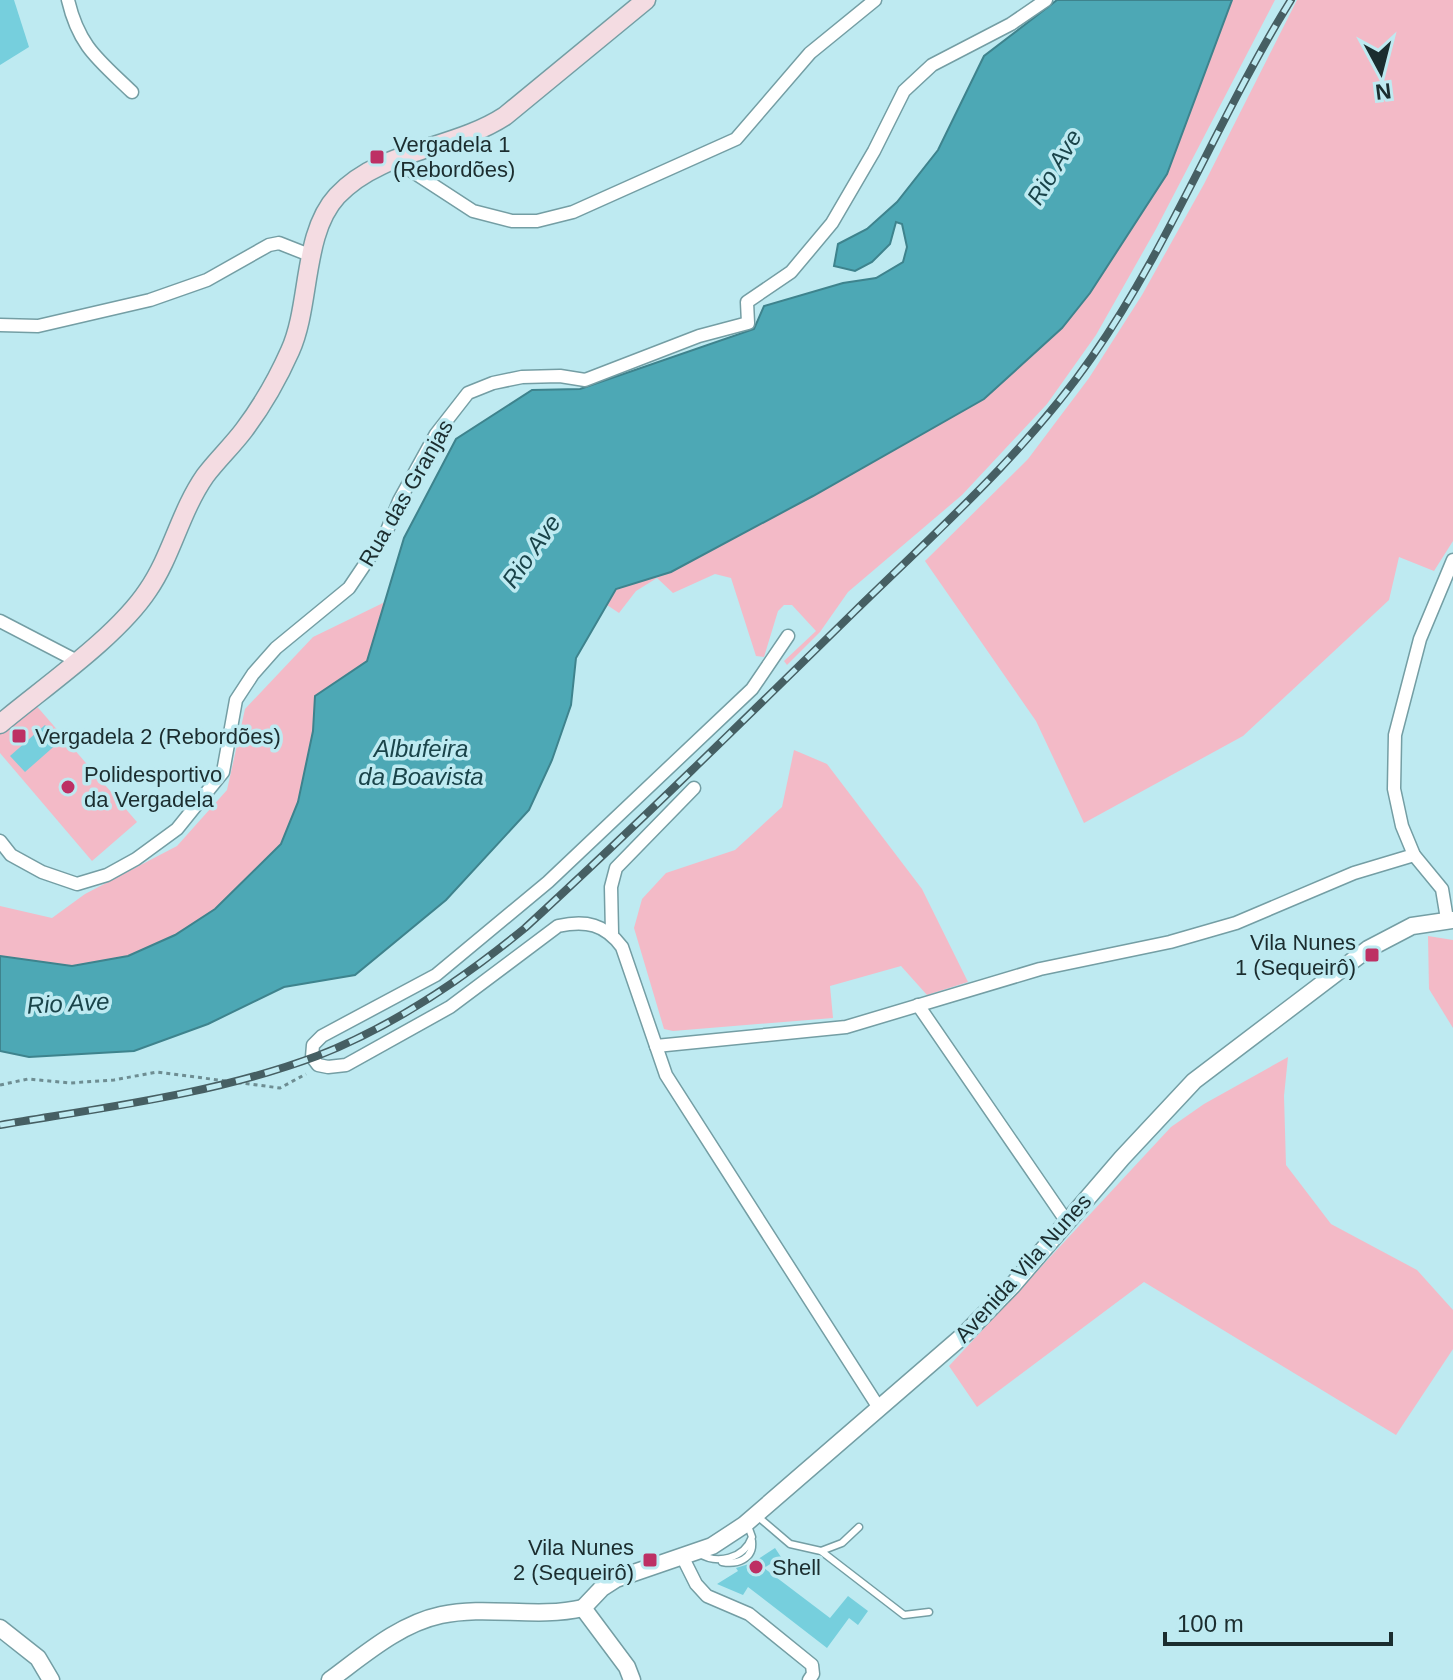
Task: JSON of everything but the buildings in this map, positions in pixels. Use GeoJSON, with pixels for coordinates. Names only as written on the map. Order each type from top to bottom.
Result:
{"type":"FeatureCollection","features":[{"type":"Feature","properties":{"kind":"main road"},"geometry":{"type":"LineString","coordinates":[[0,724],[122,621],[149,589],[194,493],[260,406],[294,342],[321,224],[336,197],[361,175],[493,124],[646,0]]}},
{"type":"Feature","properties":{"kind":"street"},"geometry":{"type":"LineString","coordinates":[[68,0],[87,49],[132,92]]}},
{"type":"Feature","properties":{"kind":"street"},"geometry":{"type":"LineString","coordinates":[[401,157],[407,168],[473,211],[512,221],[537,221],[573,212],[736,139],[810,53],[875,0]]}},
{"type":"Feature","properties":{"kind":"street","name":"Rua das Granjas"},"geometry":{"type":"LineString","coordinates":[[0,841],[11,855],[42,872],[77,884],[107,875],[136,859],[177,829],[223,772],[236,700],[253,674],[276,648],[349,588],[386,533],[399,501],[436,434],[468,393],[493,383],[522,377],[560,376],[585,380],[699,336],[748,323],[747,302],[791,272],[832,223],[904,91],[932,65],[1011,24],[1046,0]]}},
{"type":"Feature","properties":{"kind":"street"},"geometry":{"type":"LineString","coordinates":[[0,325],[38,326],[150,300],[207,280],[269,245],[279,243],[312,256]]}},
{"type":"Feature","properties":{"kind":"street"},"geometry":{"type":"LineString","coordinates":[[1451,917],[1442,889],[1414,855],[1402,826],[1394,789],[1395,735],[1420,639],[1453,560]]}},
{"type":"Feature","properties":{"kind":"street"},"geometry":{"type":"LineString","coordinates":[[0,621],[77,661]]}},
{"type":"Feature","properties":{"kind":"street"},"geometry":{"type":"LineString","coordinates":[[788,636],[752,689],[548,882],[436,975],[322,1036],[313,1045],[312,1057],[318,1065],[346,1065],[450,1007],[558,926],[576,922],[597,925],[612,933],[622,947],[666,1075],[879,1408]]}},
{"type":"Feature","properties":{"kind":"street"},"geometry":{"type":"LineString","coordinates":[[612,933],[611,887],[616,868],[694,788]]}},
{"type":"Feature","properties":{"kind":"street"},"geometry":{"type":"LineString","coordinates":[[656,1046],[846,1027],[1040,969],[1170,942],[1236,923],[1354,873],[1414,855]]}},
{"type":"Feature","properties":{"kind":"street","name":"Avenida Vila Nunes"},"geometry":{"type":"LineString","coordinates":[[583,1608],[602,1588],[616,1579],[712,1546],[752,1525],[966,1333],[1012,1286],[1194,1081],[1368,949],[1412,926],[1451,917]]}},
{"type":"Feature","properties":{"kind":"street"},"geometry":{"type":"LineString","coordinates":[[918,1005],[1067,1222]]}},
{"type":"Feature","properties":{"kind":"street"},"geometry":{"type":"LineString","coordinates":[[689,1554],[696,1584],[707,1596],[749,1614],[812,1665],[813,1674],[809,1680]]}},
{"type":"Feature","properties":{"kind":"street"},"geometry":{"type":"LineString","coordinates":[[330,1680],[388,1637],[414,1623],[443,1614],[559,1614],[583,1608],[627,1667],[632,1680]]}},
{"type":"Feature","properties":{"kind":"street"},"geometry":{"type":"LineString","coordinates":[[0,1628],[38,1658],[51,1680]]}},
{"type":"Feature","properties":{"kind":"lane"},"geometry":{"type":"LineString","coordinates":[[689,1554],[724,1560],[744,1550],[752,1525],[790,1544],[821,1551],[904,1615],[929,1612]]}},
{"type":"Feature","properties":{"kind":"lane"},"geometry":{"type":"LineString","coordinates":[[821,1551],[842,1543],[859,1527]]}},
{"type":"Feature","properties":{"kind":"path"},"geometry":{"type":"LineString","coordinates":[[0,1085],[28,1079],[70,1083],[114,1080],[157,1072],[280,1088],[328,1067]]}},
{"type":"Feature","properties":{"kind":"shaded area"},"geometry":{"type":"Polygon","coordinates":[[[1232,0],[1275,0],[1156,229],[1096,335],[1047,404],[962,495],[848,592],[820,632],[787,665],[784,661],[816,631],[792,605],[784,605],[778,611],[764,657],[756,656],[731,578],[715,574],[673,593],[657,578],[636,591],[619,613],[607,605],[616,589],[671,572],[984,399],[1062,328],[1167,174],[1232,0]]]}},
{"type":"Feature","properties":{"kind":"shaded area"},"geometry":{"type":"Polygon","coordinates":[[[1297,0],[1453,0],[1453,541],[1434,571],[1399,557],[1389,600],[1243,736],[1084,823],[1036,721],[925,561],[1028,459],[1089,378],[1142,295],[1204,184],[1297,0]]]}},
{"type":"Feature","properties":{"kind":"shaded area"},"geometry":{"type":"Polygon","coordinates":[[[385,602],[367,661],[315,696],[313,731],[298,802],[281,844],[215,909],[175,935],[128,956],[72,966],[0,956],[0,906],[52,918],[85,894],[177,846],[227,790],[245,709],[313,637],[385,602]]]}},
{"type":"Feature","properties":{"kind":"shaded area","name":"Polidesportivo da Vergadela"},"geometry":{"type":"Polygon","coordinates":[[[34,703],[137,822],[92,861],[0,753],[0,731],[34,703]]]}},
{"type":"Feature","properties":{"kind":"shaded area"},"geometry":{"type":"Polygon","coordinates":[[[794,750],[827,764],[922,889],[968,982],[927,995],[901,966],[830,986],[833,1018],[673,1031],[664,1029],[634,928],[642,899],[666,873],[735,850],[782,807],[794,750]]]}},
{"type":"Feature","properties":{"kind":"shaded area"},"geometry":{"type":"Polygon","coordinates":[[[1428,936],[1453,940],[1453,1028],[1429,989],[1428,936]]]}},
{"type":"Feature","properties":{"kind":"shaded area"},"geometry":{"type":"Polygon","coordinates":[[[1288,1057],[1284,1096],[1286,1165],[1331,1224],[1417,1270],[1453,1310],[1453,1349],[1396,1435],[1144,1282],[977,1407],[949,1366],[1171,1127],[1204,1104],[1288,1057]]]}},
{"type":"Feature","properties":{"kind":"water","name":"Albufeira da Boavista"},"geometry":{"type":"Polygon","coordinates":[[[1057,0],[1232,0],[1167,174],[1090,293],[1062,328],[984,399],[671,572],[616,589],[576,658],[571,705],[552,760],[529,810],[446,900],[355,975],[284,987],[208,1024],[134,1051],[29,1057],[0,1051],[0,956],[72,966],[128,956],[175,935],[215,909],[281,844],[298,802],[313,731],[315,696],[367,661],[404,538],[456,439],[532,390],[580,389],[754,329],[764,306],[843,283],[876,278],[903,262],[907,247],[902,224],[896,222],[890,244],[872,262],[855,271],[834,266],[838,244],[867,229],[897,202],[938,150],[984,56],[1057,0]]]}},
{"type":"Feature","properties":{"kind":"railway"},"geometry":{"type":"LineString","coordinates":[[0,1125],[200,1090],[317,1056],[372,1031],[426,1000],[525,928],[949,520],[1039,425],[1092,357],[1120,314],[1291,0]]}},
{"type":"Feature","properties":{"kind":"place","name":"Vergadela 1 (Rebordões)"},"geometry":{"type":"Point","coordinates":[377,157]}},
{"type":"Feature","properties":{"kind":"place","name":"Vergadela 2 (Rebordões)"},"geometry":{"type":"Point","coordinates":[19,736]}},
{"type":"Feature","properties":{"kind":"place","name":"Polidesportivo da Vergadela"},"geometry":{"type":"Point","coordinates":[68,787]}},
{"type":"Feature","properties":{"kind":"place","name":"Vila Nunes 1 (Sequeirô)"},"geometry":{"type":"Point","coordinates":[1372,955]}},
{"type":"Feature","properties":{"kind":"place","name":"Vila Nunes 2 (Sequeirô)"},"geometry":{"type":"Point","coordinates":[650,1560]}},
{"type":"Feature","properties":{"kind":"place","name":"Shell"},"geometry":{"type":"Point","coordinates":[756,1567]}},
{"type":"Feature","properties":{"kind":"water label","name":"Rio Ave"},"geometry":{"type":"Point","coordinates":[1054,167]}},
{"type":"Feature","properties":{"kind":"water label","name":"Rio Ave"},"geometry":{"type":"Point","coordinates":[531,551]}},
{"type":"Feature","properties":{"kind":"water label","name":"Rio Ave"},"geometry":{"type":"Point","coordinates":[68,1003]}}]}
